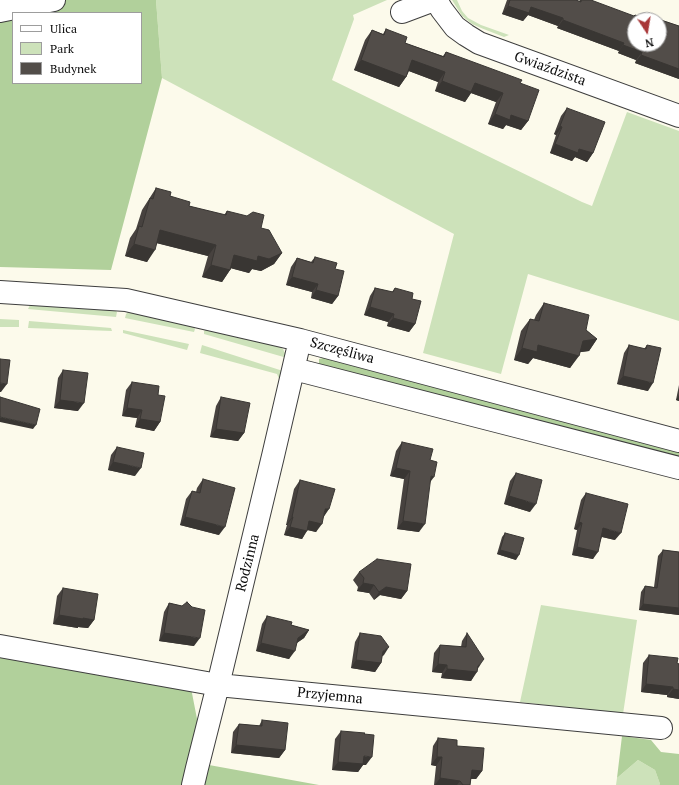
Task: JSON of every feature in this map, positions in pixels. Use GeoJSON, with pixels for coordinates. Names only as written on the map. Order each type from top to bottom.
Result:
{"type":"FeatureCollection","features":[{"type":"Feature","properties":{"kind":"street"},"geometry":{"type":"LineString","coordinates":[[0,11],[54,0]]}},
{"type":"Feature","properties":{"kind":"street"},"geometry":{"type":"LineString","coordinates":[[402,12],[435,0]]}},
{"type":"Feature","properties":{"kind":"street","name":"Gwiaździsta"},"geometry":{"type":"LineString","coordinates":[[435,0],[455,27],[479,43],[679,116]]}},
{"type":"Feature","properties":{"kind":"street","name":"Szczęśliwa"},"geometry":{"type":"LineString","coordinates":[[0,292],[126,300],[300,340],[679,441]]}},
{"type":"Feature","properties":{"kind":"street","name":"Rodzinna"},"geometry":{"type":"LineString","coordinates":[[194,785],[300,340]]}},
{"type":"Feature","properties":{"kind":"street"},"geometry":{"type":"LineString","coordinates":[[294,369],[679,468]]}},
{"type":"Feature","properties":{"kind":"street","name":"Przyjemna"},"geometry":{"type":"LineString","coordinates":[[0,646],[218,685],[661,728]]}},
{"type":"Feature","properties":{"kind":"green space"},"geometry":{"type":"Polygon","coordinates":[[[0,0],[156,0],[162,78],[111,270],[0,267],[0,0]]]}},
{"type":"Feature","properties":{"kind":"green space"},"geometry":{"type":"Polygon","coordinates":[[[156,0],[387,0],[353,15],[354,19],[332,80],[592,206],[627,112],[679,131],[679,321],[528,274],[501,374],[423,353],[454,234],[162,78],[156,0]]]}},
{"type":"Feature","properties":{"kind":"green space"},"geometry":{"type":"Polygon","coordinates":[[[452,0],[457,0],[462,11],[468,18],[481,25],[509,35],[504,37],[472,24],[462,16],[452,0]]]}},
{"type":"Feature","properties":{"kind":"green space"},"geometry":{"type":"Polygon","coordinates":[[[31,303],[114,310],[117,312],[116,317],[28,309],[31,303]]]}},
{"type":"Feature","properties":{"kind":"green space"},"geometry":{"type":"Polygon","coordinates":[[[129,311],[193,325],[195,329],[194,332],[125,318],[129,311]]]}},
{"type":"Feature","properties":{"kind":"green space"},"geometry":{"type":"Polygon","coordinates":[[[0,319],[19,320],[19,327],[0,327],[0,319]]]}},
{"type":"Feature","properties":{"kind":"green space"},"geometry":{"type":"Polygon","coordinates":[[[29,321],[111,328],[112,331],[28,328],[29,321]]]}},
{"type":"Feature","properties":{"kind":"green space"},"geometry":{"type":"Polygon","coordinates":[[[209,328],[276,345],[283,349],[287,358],[204,334],[204,331],[209,328]]]}},
{"type":"Feature","properties":{"kind":"green space"},"geometry":{"type":"Polygon","coordinates":[[[123,330],[189,344],[187,350],[123,333],[123,330]]]}},
{"type":"Feature","properties":{"kind":"green space"},"geometry":{"type":"Polygon","coordinates":[[[202,345],[283,371],[282,386],[277,374],[200,353],[202,345]]]}},
{"type":"Feature","properties":{"kind":"green space"},"geometry":{"type":"Polygon","coordinates":[[[332,358],[679,450],[679,463],[322,367],[319,364],[319,359],[332,358]]]}},
{"type":"Feature","properties":{"kind":"green space"},"geometry":{"type":"Polygon","coordinates":[[[541,605],[637,620],[623,714],[520,702],[541,605]]]}},
{"type":"Feature","properties":{"kind":"green space"},"geometry":{"type":"Polygon","coordinates":[[[0,655],[191,688],[198,724],[184,785],[0,785],[0,655]]]}},
{"type":"Feature","properties":{"kind":"green space"},"geometry":{"type":"Polygon","coordinates":[[[622,736],[651,740],[661,752],[679,754],[679,785],[659,785],[660,784],[655,770],[638,760],[617,778],[622,736]]]}},
{"type":"Feature","properties":{"kind":"green space"},"geometry":{"type":"Polygon","coordinates":[[[638,760],[655,770],[660,784],[616,785],[617,778],[638,760]]]}},
{"type":"Feature","properties":{"kind":"green space"},"geometry":{"type":"Polygon","coordinates":[[[209,765],[319,785],[203,785],[209,765]]]}},
{"type":"Feature","properties":{"kind":"building"},"geometry":{"type":"Polygon","coordinates":[[[510,0],[576,0],[581,2],[581,0],[591,0],[627,13],[627,46],[623,45],[624,43],[563,20],[563,18],[531,7],[529,13],[508,6],[510,0]]]}},
{"type":"Feature","properties":{"kind":"building"},"geometry":{"type":"Polygon","coordinates":[[[667,22],[679,26],[679,69],[641,55],[642,52],[667,52],[667,22]]]}},
{"type":"Feature","properties":{"kind":"building"},"geometry":{"type":"Polygon","coordinates":[[[386,29],[407,37],[405,43],[444,57],[446,52],[522,80],[520,83],[539,90],[528,121],[511,115],[510,120],[495,114],[503,93],[475,83],[471,92],[442,81],[445,72],[412,60],[406,77],[361,60],[372,30],[384,35],[386,29]]]}},
{"type":"Feature","properties":{"kind":"building"},"geometry":{"type":"Polygon","coordinates":[[[567,108],[605,122],[593,153],[579,149],[578,153],[555,144],[562,127],[560,126],[567,108]]]}},
{"type":"Feature","properties":{"kind":"building"},"geometry":{"type":"Polygon","coordinates":[[[156,188],[171,192],[170,196],[190,202],[189,206],[226,215],[227,211],[247,216],[253,212],[264,215],[261,228],[269,230],[282,253],[269,259],[258,256],[257,261],[234,255],[230,270],[211,265],[216,245],[160,230],[155,250],[134,244],[139,226],[142,227],[150,198],[153,199],[156,188]]]}},
{"type":"Feature","properties":{"kind":"building"},"geometry":{"type":"Polygon","coordinates":[[[315,257],[337,263],[335,269],[344,271],[338,296],[316,290],[318,284],[292,277],[297,258],[313,263],[315,257]]]}},
{"type":"Feature","properties":{"kind":"building"},"geometry":{"type":"Polygon","coordinates":[[[375,288],[393,292],[395,288],[413,293],[412,299],[421,301],[415,324],[393,318],[394,314],[370,307],[375,288]]]}},
{"type":"Feature","properties":{"kind":"building"},"geometry":{"type":"Polygon","coordinates":[[[544,303],[589,315],[586,330],[597,339],[583,341],[579,356],[538,345],[537,352],[522,348],[530,319],[539,321],[544,303]]]}},
{"type":"Feature","properties":{"kind":"building"},"geometry":{"type":"Polygon","coordinates":[[[629,345],[646,349],[647,345],[661,348],[653,383],[623,376],[629,345]]]}},
{"type":"Feature","properties":{"kind":"building"},"geometry":{"type":"Polygon","coordinates":[[[0,359],[10,360],[7,384],[0,383],[0,359]]]}},
{"type":"Feature","properties":{"kind":"building"},"geometry":{"type":"Polygon","coordinates":[[[63,370],[88,373],[84,403],[60,400],[63,370]]]}},
{"type":"Feature","properties":{"kind":"building"},"geometry":{"type":"Polygon","coordinates":[[[132,382],[159,386],[158,395],[165,396],[160,422],[140,419],[142,410],[127,408],[132,382]]]}},
{"type":"Feature","properties":{"kind":"building"},"geometry":{"type":"Polygon","coordinates":[[[0,397],[40,409],[36,425],[0,417],[0,397]]]}},
{"type":"Feature","properties":{"kind":"building"},"geometry":{"type":"Polygon","coordinates":[[[221,397],[250,403],[244,433],[216,429],[221,397]]]}},
{"type":"Feature","properties":{"kind":"building"},"geometry":{"type":"Polygon","coordinates":[[[402,442],[433,449],[430,460],[437,462],[434,477],[431,476],[425,524],[403,521],[410,471],[396,468],[402,442]]]}},
{"type":"Feature","properties":{"kind":"building"},"geometry":{"type":"Polygon","coordinates":[[[117,447],[144,453],[141,468],[113,462],[117,447]]]}},
{"type":"Feature","properties":{"kind":"building"},"geometry":{"type":"Polygon","coordinates":[[[516,473],[542,480],[536,504],[509,496],[516,473]]]}},
{"type":"Feature","properties":{"kind":"building"},"geometry":{"type":"Polygon","coordinates":[[[203,479],[235,488],[225,527],[185,517],[192,491],[200,493],[203,479]]]}},
{"type":"Feature","properties":{"kind":"building"},"geometry":{"type":"Polygon","coordinates":[[[300,480],[335,489],[329,509],[325,509],[322,524],[309,521],[307,531],[290,527],[300,480]]]}},
{"type":"Feature","properties":{"kind":"building"},"geometry":{"type":"Polygon","coordinates":[[[586,493],[628,504],[621,533],[603,528],[598,552],[577,547],[582,523],[579,522],[586,493]]]}},
{"type":"Feature","properties":{"kind":"building"},"geometry":{"type":"Polygon","coordinates":[[[505,533],[524,538],[519,555],[500,550],[505,533]]]}},
{"type":"Feature","properties":{"kind":"building"},"geometry":{"type":"Polygon","coordinates":[[[663,550],[679,552],[679,608],[643,604],[645,586],[657,588],[663,550]]]}},
{"type":"Feature","properties":{"kind":"building"},"geometry":{"type":"Polygon","coordinates":[[[377,559],[411,564],[407,591],[386,587],[379,592],[374,585],[363,583],[364,578],[359,572],[377,559]]]}},
{"type":"Feature","properties":{"kind":"building"},"geometry":{"type":"Polygon","coordinates":[[[63,588],[98,594],[94,620],[59,615],[63,588]]]}},
{"type":"Feature","properties":{"kind":"building"},"geometry":{"type":"Polygon","coordinates":[[[187,602],[192,607],[205,610],[200,638],[164,633],[169,603],[182,606],[187,602]]]}},
{"type":"Feature","properties":{"kind":"building"},"geometry":{"type":"Polygon","coordinates":[[[267,616],[292,622],[291,625],[309,630],[298,638],[295,651],[261,643],[267,616]]]}},
{"type":"Feature","properties":{"kind":"building"},"geometry":{"type":"Polygon","coordinates":[[[360,633],[381,636],[389,647],[383,651],[381,663],[356,660],[360,633]]]}},
{"type":"Feature","properties":{"kind":"building"},"geometry":{"type":"Polygon","coordinates":[[[467,633],[484,659],[478,666],[477,672],[447,669],[447,665],[438,664],[440,645],[466,647],[467,633]]]}},
{"type":"Feature","properties":{"kind":"building"},"geometry":{"type":"Polygon","coordinates":[[[649,655],[678,658],[679,690],[673,689],[673,687],[646,684],[649,655]]]}},
{"type":"Feature","properties":{"kind":"building"},"geometry":{"type":"Polygon","coordinates":[[[262,720],[288,723],[285,750],[236,745],[239,724],[262,726],[262,720]]]}},
{"type":"Feature","properties":{"kind":"building"},"geometry":{"type":"Polygon","coordinates":[[[341,731],[374,735],[372,757],[364,756],[363,764],[338,762],[341,731]]]}},
{"type":"Feature","properties":{"kind":"building"},"geometry":{"type":"Polygon","coordinates":[[[438,738],[457,740],[457,746],[484,748],[482,771],[472,770],[470,785],[463,785],[460,781],[440,778],[442,757],[437,757],[438,738]]]}}]}
